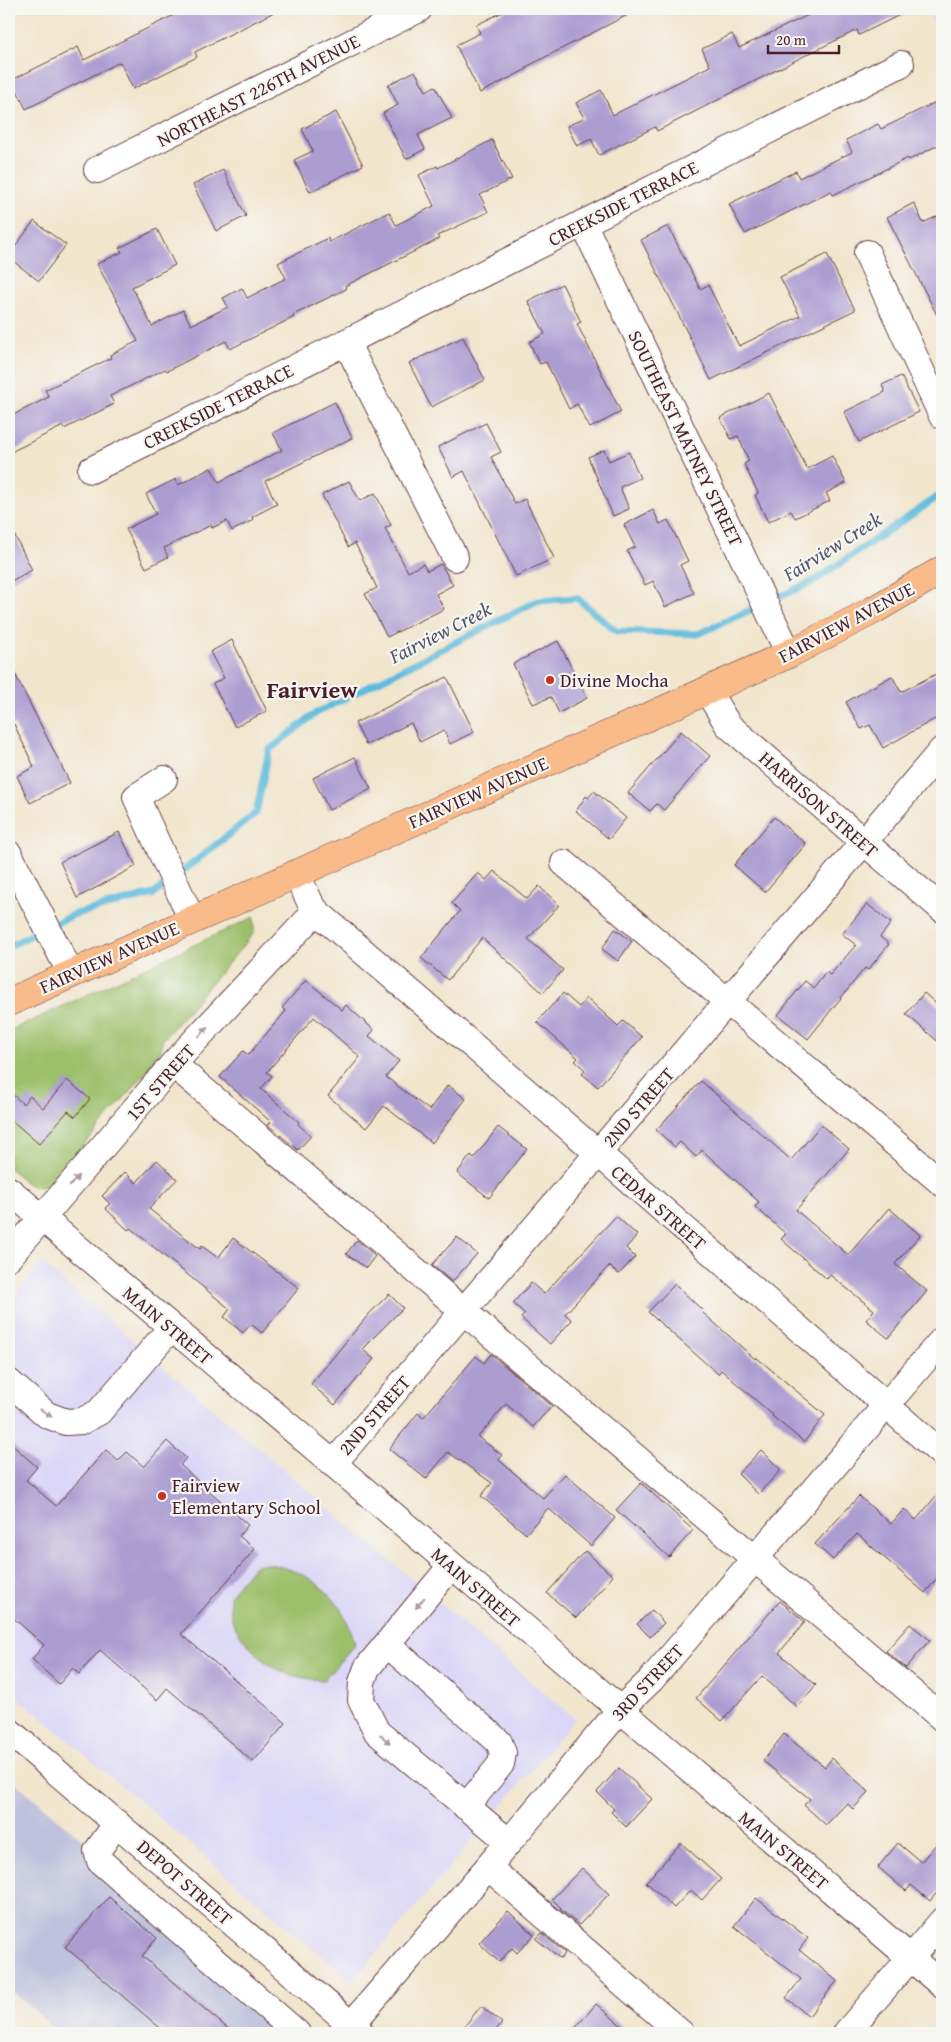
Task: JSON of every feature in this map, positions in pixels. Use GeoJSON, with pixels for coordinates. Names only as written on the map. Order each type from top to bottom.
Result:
{"type":"FeatureCollection","features":[{"type":"Feature","properties":{"kind":"main road","name":"FAIRVIEW AVENUE"},"geometry":{"type":"LineString","coordinates":[[9,1002],[789,654],[872,611],[942,570]]}},
{"type":"Feature","properties":{"kind":"street","name":"NORTHEAST 226TH AVENUE"},"geometry":{"type":"LineString","coordinates":[[97,170],[420,9]]}},
{"type":"Feature","properties":{"kind":"street","name":"CREEKSIDE TERRACE"},"geometry":{"type":"LineString","coordinates":[[90,470],[901,64]]}},
{"type":"Feature","properties":{"kind":"street","name":"SOUTHEAST MATNEY STREET"},"geometry":{"type":"LineString","coordinates":[[583,223],[789,654]]}},
{"type":"Feature","properties":{"kind":"street"},"geometry":{"type":"LineString","coordinates":[[867,253],[942,416]]}},
{"type":"Feature","properties":{"kind":"street"},"geometry":{"type":"LineString","coordinates":[[346,342],[455,558]]}},
{"type":"Feature","properties":{"kind":"street","name":"HARRISON STREET"},"geometry":{"type":"LineString","coordinates":[[707,690],[728,725],[942,909]]}},
{"type":"Feature","properties":{"kind":"street","name":"2ND STREET"},"geometry":{"type":"LineString","coordinates":[[332,1464],[942,750]]}},
{"type":"Feature","properties":{"kind":"street"},"geometry":{"type":"LineString","coordinates":[[164,779],[136,796],[192,920]]}},
{"type":"Feature","properties":{"kind":"street"},"geometry":{"type":"LineString","coordinates":[[9,854],[71,974]]}},
{"type":"Feature","properties":{"kind":"street"},"geometry":{"type":"LineString","coordinates":[[564,863],[942,1183]]}},
{"type":"Feature","properties":{"kind":"street","name":"CEDAR STREET"},"geometry":{"type":"LineString","coordinates":[[296,873],[316,911],[598,1153],[942,1454]]}},
{"type":"Feature","properties":{"kind":"street","name":"1ST STREET"},"geometry":{"type":"LineString","coordinates":[[9,1258],[174,1064],[316,911]]}},
{"type":"Feature","properties":{"kind":"street"},"geometry":{"type":"LineString","coordinates":[[174,1064],[942,1718]]}},
{"type":"Feature","properties":{"kind":"street","name":"MAIN STREET"},"geometry":{"type":"LineString","coordinates":[[9,1190],[942,1985]]}},
{"type":"Feature","properties":{"kind":"street"},"geometry":{"type":"LineString","coordinates":[[9,1382],[47,1415],[66,1422],[82,1420],[99,1412],[171,1328]]}},
{"type":"Feature","properties":{"kind":"street","name":"3RD STREET"},"geometry":{"type":"LineString","coordinates":[[356,2029],[619,1710],[651,1680],[942,1340]]}},
{"type":"Feature","properties":{"kind":"street"},"geometry":{"type":"LineString","coordinates":[[451,1566],[367,1668],[362,1682],[361,1700],[377,1732],[509,1842]]}},
{"type":"Feature","properties":{"kind":"street"},"geometry":{"type":"LineString","coordinates":[[387,1644],[498,1742],[503,1753],[501,1764],[466,1807]]}},
{"type":"Feature","properties":{"kind":"street","name":"DEPOT STREET"},"geometry":{"type":"LineString","coordinates":[[9,1731],[356,2029]]}},
{"type":"Feature","properties":{"kind":"street"},"geometry":{"type":"LineString","coordinates":[[116,1823],[96,1851],[100,1861],[297,2033]]}},
{"type":"Feature","properties":{"kind":"street"},"geometry":{"type":"LineString","coordinates":[[488,1867],[681,2033]]}},
{"type":"Feature","properties":{"kind":"street"},"geometry":{"type":"LineString","coordinates":[[846,2033],[942,1921]]}},
{"type":"Feature","properties":{"kind":"shaded area"},"geometry":{"type":"Polygon","coordinates":[[[926,9],[942,9],[942,38],[927,11],[926,9]]]}},
{"type":"Feature","properties":{"kind":"shaded area","name":"Fairview Elementary School"},"geometry":{"type":"Polygon","coordinates":[[[42,1263],[575,1719],[352,1982],[9,1690],[9,1302],[42,1263]]]}},
{"type":"Feature","properties":{"kind":"shaded area"},"geometry":{"type":"Polygon","coordinates":[[[9,1777],[309,2033],[60,2033],[9,1989],[9,1777]]]}},
{"type":"Feature","properties":{"kind":"green space"},"geometry":{"type":"Polygon","coordinates":[[[254,917],[254,933],[162,1041],[160,1056],[50,1185],[37,1187],[23,1181],[9,1168],[9,1031],[254,917]]]}},
{"type":"Feature","properties":{"kind":"green space"},"geometry":{"type":"Polygon","coordinates":[[[269,1564],[300,1574],[325,1590],[335,1601],[350,1628],[355,1644],[324,1680],[300,1677],[271,1666],[254,1652],[234,1625],[230,1595],[255,1565],[269,1564]]]}},
{"type":"Feature","properties":{"kind":"building"},"geometry":{"type":"Polygon","coordinates":[[[186,9],[280,9],[195,52],[197,57],[133,89],[120,62],[26,109],[12,80],[78,47],[84,60],[186,9]]]}},
{"type":"Feature","properties":{"kind":"building"},"geometry":{"type":"Polygon","coordinates":[[[509,9],[639,9],[526,67],[527,69],[480,93],[456,45],[480,33],[476,25],[509,9]]]}},
{"type":"Feature","properties":{"kind":"building"},"geometry":{"type":"Polygon","coordinates":[[[821,9],[912,9],[859,35],[857,30],[657,131],[655,127],[599,155],[591,139],[577,146],[567,126],[584,118],[576,103],[601,90],[613,115],[710,66],[702,49],[732,34],[739,48],[821,9]]]}},
{"type":"Feature","properties":{"kind":"building"},"geometry":{"type":"Polygon","coordinates":[[[415,71],[426,91],[435,86],[452,118],[418,135],[425,149],[406,159],[383,113],[398,105],[388,85],[415,71]]]}},
{"type":"Feature","properties":{"kind":"building"},"geometry":{"type":"Polygon","coordinates":[[[942,99],[942,143],[833,195],[831,191],[745,234],[729,204],[796,171],[799,178],[852,152],[846,140],[878,124],[881,129],[942,99]]]}},
{"type":"Feature","properties":{"kind":"building"},"geometry":{"type":"Polygon","coordinates":[[[336,112],[363,165],[310,192],[294,160],[313,151],[302,129],[336,112]]]}},
{"type":"Feature","properties":{"kind":"building"},"geometry":{"type":"Polygon","coordinates":[[[492,140],[512,179],[480,195],[488,212],[437,236],[439,239],[345,286],[346,289],[293,315],[294,317],[230,349],[226,341],[167,371],[165,369],[110,396],[114,404],[64,429],[63,426],[9,453],[9,417],[49,397],[45,390],[111,358],[110,355],[138,341],[97,264],[122,252],[119,248],[157,229],[175,265],[132,287],[152,326],[183,310],[191,325],[228,307],[223,298],[242,288],[247,298],[286,278],[278,263],[328,238],[329,242],[389,212],[396,225],[434,206],[419,175],[437,166],[438,168],[492,140]]]}},
{"type":"Feature","properties":{"kind":"building"},"geometry":{"type":"Polygon","coordinates":[[[223,170],[246,216],[216,231],[193,185],[223,170]]]}},
{"type":"Feature","properties":{"kind":"building"},"geometry":{"type":"Polygon","coordinates":[[[914,203],[923,223],[942,214],[942,325],[887,217],[914,203]]]}},
{"type":"Feature","properties":{"kind":"building"},"geometry":{"type":"Polygon","coordinates":[[[34,221],[66,245],[39,281],[9,258],[9,255],[34,221]]]}},
{"type":"Feature","properties":{"kind":"building"},"geometry":{"type":"Polygon","coordinates":[[[668,226],[700,289],[708,285],[739,346],[800,316],[780,277],[827,254],[855,310],[711,380],[641,240],[668,226]]]}},
{"type":"Feature","properties":{"kind":"building"},"geometry":{"type":"Polygon","coordinates":[[[562,284],[581,322],[577,324],[621,412],[590,428],[577,404],[569,409],[546,362],[540,364],[529,342],[545,334],[528,301],[562,284]]]}},
{"type":"Feature","properties":{"kind":"building"},"geometry":{"type":"Polygon","coordinates":[[[463,337],[485,380],[431,407],[409,363],[463,337]]]}},
{"type":"Feature","properties":{"kind":"building"},"geometry":{"type":"Polygon","coordinates":[[[901,376],[919,412],[859,442],[844,412],[885,392],[882,385],[901,376]]]}},
{"type":"Feature","properties":{"kind":"building"},"geometry":{"type":"Polygon","coordinates":[[[769,393],[807,469],[832,456],[846,483],[826,493],[830,501],[795,518],[791,511],[768,522],[755,495],[758,493],[744,464],[749,461],[738,436],[731,439],[720,418],[769,393]]]}},
{"type":"Feature","properties":{"kind":"building"},"geometry":{"type":"Polygon","coordinates":[[[335,402],[352,438],[265,481],[277,504],[252,517],[253,520],[232,531],[227,521],[212,528],[211,525],[164,548],[168,557],[146,568],[126,529],[156,514],[146,494],[176,479],[178,485],[211,468],[219,482],[282,450],[273,433],[335,402]]]}},
{"type":"Feature","properties":{"kind":"building"},"geometry":{"type":"Polygon","coordinates":[[[486,423],[501,452],[491,457],[515,504],[525,499],[554,558],[516,576],[464,471],[453,477],[438,447],[486,423]]]}},
{"type":"Feature","properties":{"kind":"building"},"geometry":{"type":"Polygon","coordinates":[[[604,450],[609,461],[629,452],[640,478],[620,487],[629,509],[613,516],[588,457],[604,450]]]}},
{"type":"Feature","properties":{"kind":"building"},"geometry":{"type":"Polygon","coordinates":[[[349,481],[360,501],[375,493],[391,525],[385,528],[408,572],[423,564],[427,571],[441,564],[453,585],[436,594],[444,609],[387,637],[365,594],[377,588],[355,543],[348,547],[322,495],[349,481]]]}},
{"type":"Feature","properties":{"kind":"building"},"geometry":{"type":"Polygon","coordinates":[[[653,510],[660,524],[668,520],[688,561],[680,565],[694,593],[665,607],[653,581],[645,585],[627,551],[635,547],[624,525],[653,510]]]}},
{"type":"Feature","properties":{"kind":"building"},"geometry":{"type":"Polygon","coordinates":[[[9,524],[32,570],[9,582],[9,524]]]}},
{"type":"Feature","properties":{"kind":"building"},"geometry":{"type":"Polygon","coordinates":[[[232,640],[267,711],[235,727],[213,684],[224,678],[210,652],[232,640]]]}},
{"type":"Feature","properties":{"kind":"building","name":"Divine Mocha"},"geometry":{"type":"Polygon","coordinates":[[[558,641],[587,698],[559,713],[551,697],[533,704],[513,664],[558,641]]]}},
{"type":"Feature","properties":{"kind":"building"},"geometry":{"type":"Polygon","coordinates":[[[9,662],[70,783],[30,803],[17,776],[34,767],[14,724],[9,727],[9,662]]]}},
{"type":"Feature","properties":{"kind":"building"},"geometry":{"type":"Polygon","coordinates":[[[942,671],[942,715],[883,748],[870,725],[861,729],[846,702],[892,676],[901,692],[942,671]]]}},
{"type":"Feature","properties":{"kind":"building"},"geometry":{"type":"Polygon","coordinates":[[[447,677],[474,732],[450,744],[444,730],[420,742],[411,723],[366,745],[355,723],[447,677]]]}},
{"type":"Feature","properties":{"kind":"building"},"geometry":{"type":"Polygon","coordinates":[[[681,731],[710,756],[664,810],[657,804],[650,811],[628,793],[681,731]]]}},
{"type":"Feature","properties":{"kind":"building"},"geometry":{"type":"Polygon","coordinates":[[[355,757],[371,789],[329,810],[313,778],[355,757]]]}},
{"type":"Feature","properties":{"kind":"building"},"geometry":{"type":"Polygon","coordinates":[[[594,791],[626,818],[609,839],[576,811],[586,796],[588,798],[594,791]]]}},
{"type":"Feature","properties":{"kind":"building"},"geometry":{"type":"Polygon","coordinates":[[[774,817],[806,844],[765,892],[734,865],[774,817]]]}},
{"type":"Feature","properties":{"kind":"building"},"geometry":{"type":"Polygon","coordinates":[[[119,832],[136,866],[77,898],[60,862],[119,832]]]}},
{"type":"Feature","properties":{"kind":"building"},"geometry":{"type":"Polygon","coordinates":[[[494,871],[527,899],[539,886],[559,905],[528,939],[563,970],[543,993],[482,938],[448,980],[421,958],[460,911],[452,903],[478,873],[486,880],[494,871]]]}},
{"type":"Feature","properties":{"kind":"building"},"geometry":{"type":"Polygon","coordinates":[[[867,904],[891,923],[880,937],[889,944],[868,970],[865,968],[808,1039],[778,1015],[805,981],[814,988],[826,972],[830,975],[856,945],[842,934],[867,904]]]}},
{"type":"Feature","properties":{"kind":"building"},"geometry":{"type":"Polygon","coordinates":[[[615,929],[632,941],[618,961],[602,949],[615,929]]]}},
{"type":"Feature","properties":{"kind":"building"},"geometry":{"type":"Polygon","coordinates":[[[306,980],[342,1010],[346,1005],[374,1030],[369,1036],[399,1061],[386,1077],[429,1110],[448,1085],[466,1099],[432,1143],[384,1106],[366,1128],[328,1096],[360,1057],[314,1017],[267,1072],[272,1076],[261,1089],[299,1122],[298,1124],[311,1136],[298,1150],[268,1125],[271,1122],[220,1077],[243,1051],[248,1055],[286,1011],[282,1008],[306,980]]]}},
{"type":"Feature","properties":{"kind":"building"},"geometry":{"type":"Polygon","coordinates":[[[563,993],[579,1007],[587,998],[618,1026],[623,1021],[642,1037],[598,1087],[582,1074],[585,1070],[575,1061],[578,1058],[537,1022],[563,993]]]}},
{"type":"Feature","properties":{"kind":"building"},"geometry":{"type":"Polygon","coordinates":[[[924,993],[942,1009],[942,1045],[906,1014],[924,993]]]}},
{"type":"Feature","properties":{"kind":"building"},"geometry":{"type":"Polygon","coordinates":[[[67,1080],[90,1099],[75,1117],[68,1111],[39,1144],[9,1118],[9,1091],[23,1104],[30,1096],[43,1108],[67,1080]]]}},
{"type":"Feature","properties":{"kind":"building"},"geometry":{"type":"Polygon","coordinates":[[[701,1081],[791,1160],[821,1125],[849,1149],[796,1210],[848,1255],[889,1208],[920,1235],[895,1264],[927,1291],[888,1338],[866,1320],[874,1310],[830,1275],[827,1279],[781,1239],[786,1234],[755,1207],[759,1202],[702,1150],[696,1157],[680,1142],[675,1147],[656,1130],[701,1081]]]}},
{"type":"Feature","properties":{"kind":"building"},"geometry":{"type":"Polygon","coordinates":[[[498,1127],[527,1149],[489,1198],[457,1173],[471,1155],[474,1158],[498,1127]]]}},
{"type":"Feature","properties":{"kind":"building"},"geometry":{"type":"Polygon","coordinates":[[[157,1160],[177,1179],[149,1209],[200,1249],[202,1246],[218,1258],[233,1238],[299,1288],[262,1333],[251,1324],[243,1333],[224,1317],[230,1309],[130,1228],[128,1230],[105,1208],[110,1204],[102,1196],[125,1172],[136,1183],[157,1160]]]}},
{"type":"Feature","properties":{"kind":"building"},"geometry":{"type":"Polygon","coordinates":[[[616,1216],[637,1235],[626,1248],[635,1257],[619,1274],[609,1266],[565,1314],[572,1320],[550,1344],[521,1318],[525,1314],[513,1303],[531,1283],[544,1294],[616,1216]]]}},
{"type":"Feature","properties":{"kind":"building"},"geometry":{"type":"Polygon","coordinates":[[[457,1237],[477,1254],[452,1282],[432,1265],[457,1237]]]}},
{"type":"Feature","properties":{"kind":"building"},"geometry":{"type":"Polygon","coordinates":[[[357,1240],[375,1256],[366,1268],[346,1254],[357,1240]]]}},
{"type":"Feature","properties":{"kind":"building"},"geometry":{"type":"Polygon","coordinates":[[[675,1284],[702,1312],[755,1359],[756,1357],[825,1415],[804,1442],[721,1370],[718,1374],[648,1312],[675,1284]]]}},
{"type":"Feature","properties":{"kind":"building"},"geometry":{"type":"Polygon","coordinates":[[[389,1294],[403,1308],[362,1349],[374,1359],[335,1405],[311,1384],[369,1314],[389,1294]]]}},
{"type":"Feature","properties":{"kind":"building"},"geometry":{"type":"Polygon","coordinates":[[[491,1354],[552,1406],[533,1427],[506,1404],[478,1437],[502,1455],[499,1460],[543,1498],[565,1474],[615,1518],[591,1546],[548,1508],[526,1534],[481,1496],[492,1483],[448,1452],[426,1479],[389,1449],[418,1413],[423,1418],[476,1356],[484,1363],[491,1354]]]}},
{"type":"Feature","properties":{"kind":"building"},"geometry":{"type":"Polygon","coordinates":[[[167,1441],[186,1458],[180,1465],[248,1525],[239,1536],[255,1549],[181,1634],[286,1723],[253,1762],[167,1688],[157,1700],[100,1650],[79,1674],[73,1668],[59,1684],[32,1659],[44,1645],[9,1614],[9,1442],[37,1467],[26,1480],[56,1506],[106,1450],[118,1461],[127,1452],[144,1467],[167,1441]]]}},
{"type":"Feature","properties":{"kind":"building"},"geometry":{"type":"Polygon","coordinates":[[[761,1450],[781,1470],[758,1494],[738,1474],[761,1450]]]}},
{"type":"Feature","properties":{"kind":"building"},"geometry":{"type":"Polygon","coordinates":[[[641,1483],[693,1530],[669,1557],[616,1510],[641,1483]]]}},
{"type":"Feature","properties":{"kind":"building"},"geometry":{"type":"Polygon","coordinates":[[[942,1489],[942,1572],[925,1593],[857,1534],[833,1560],[815,1544],[859,1496],[891,1524],[904,1509],[916,1520],[942,1489]]]}},
{"type":"Feature","properties":{"kind":"building"},"geometry":{"type":"Polygon","coordinates":[[[585,1551],[613,1576],[576,1618],[547,1593],[585,1551]]]}},
{"type":"Feature","properties":{"kind":"building"},"geometry":{"type":"Polygon","coordinates":[[[780,1601],[805,1622],[779,1653],[816,1685],[797,1707],[762,1676],[722,1721],[696,1698],[780,1601]]]}},
{"type":"Feature","properties":{"kind":"building"},"geometry":{"type":"Polygon","coordinates":[[[652,1610],[664,1623],[650,1637],[637,1624],[652,1610]]]}},
{"type":"Feature","properties":{"kind":"building"},"geometry":{"type":"Polygon","coordinates":[[[910,1624],[930,1640],[906,1668],[886,1651],[910,1624]]]}},
{"type":"Feature","properties":{"kind":"building"},"geometry":{"type":"Polygon","coordinates":[[[784,1734],[825,1767],[832,1758],[869,1792],[853,1809],[847,1803],[826,1825],[804,1805],[810,1799],[763,1761],[784,1734]]]}},
{"type":"Feature","properties":{"kind":"building"},"geometry":{"type":"Polygon","coordinates":[[[619,1768],[652,1799],[626,1827],[611,1812],[614,1809],[597,1792],[619,1768]]]}},
{"type":"Feature","properties":{"kind":"building"},"geometry":{"type":"Polygon","coordinates":[[[942,1837],[942,1887],[930,1901],[911,1885],[906,1891],[878,1867],[898,1843],[921,1862],[942,1837]]]}},
{"type":"Feature","properties":{"kind":"building"},"geometry":{"type":"Polygon","coordinates":[[[681,1843],[721,1879],[702,1900],[691,1890],[674,1908],[646,1882],[681,1843]]]}},
{"type":"Feature","properties":{"kind":"building"},"geometry":{"type":"Polygon","coordinates":[[[582,1868],[609,1894],[579,1925],[560,1909],[552,1899],[582,1868]]]}},
{"type":"Feature","properties":{"kind":"building"},"geometry":{"type":"Polygon","coordinates":[[[109,1897],[157,1938],[142,1956],[233,2033],[166,2033],[65,1947],[109,1897]]]}},
{"type":"Feature","properties":{"kind":"building"},"geometry":{"type":"Polygon","coordinates":[[[756,1898],[808,1938],[799,1950],[837,1981],[809,2016],[786,1998],[801,1979],[734,1926],[756,1898]]]}},
{"type":"Feature","properties":{"kind":"building"},"geometry":{"type":"Polygon","coordinates":[[[508,1911],[534,1935],[517,1953],[512,1948],[499,1962],[479,1943],[508,1911]]]}},
{"type":"Feature","properties":{"kind":"building"},"geometry":{"type":"Polygon","coordinates":[[[542,1933],[565,1953],[561,1959],[536,1939],[542,1933]]]}},
{"type":"Feature","properties":{"kind":"building"},"geometry":{"type":"Polygon","coordinates":[[[596,2004],[630,2033],[571,2033],[596,2004]]]}},
{"type":"Feature","properties":{"kind":"building"},"geometry":{"type":"Polygon","coordinates":[[[481,2006],[502,2023],[493,2033],[459,2033],[481,2006]]]}},
{"type":"Feature","properties":{"kind":"waterway","name":"Fairview Creek"},"geometry":{"type":"LineString","coordinates":[[178,875],[256,813],[269,750],[316,713],[537,601],[577,598],[616,631],[698,634],[814,581],[942,494]]}},
{"type":"Feature","properties":{"kind":"waterway","name":"Fairview Creek"},"geometry":{"type":"LineString","coordinates":[[52,925],[75,914],[154,894],[170,881]]}},
{"type":"Feature","properties":{"kind":"waterway","name":"Fairview Creek"},"geometry":{"type":"LineString","coordinates":[[9,946],[42,930]]}},
{"type":"Feature","properties":{"kind":"place","name":"Divine Mocha"},"geometry":{"type":"Point","coordinates":[550,680]}},
{"type":"Feature","properties":{"kind":"place","name":"Fairview Elementary School"},"geometry":{"type":"Point","coordinates":[162,1496]}},
{"type":"Feature","properties":{"kind":"district","name":"Fairview"},"geometry":{"type":"Point","coordinates":[312,689]}}]}
